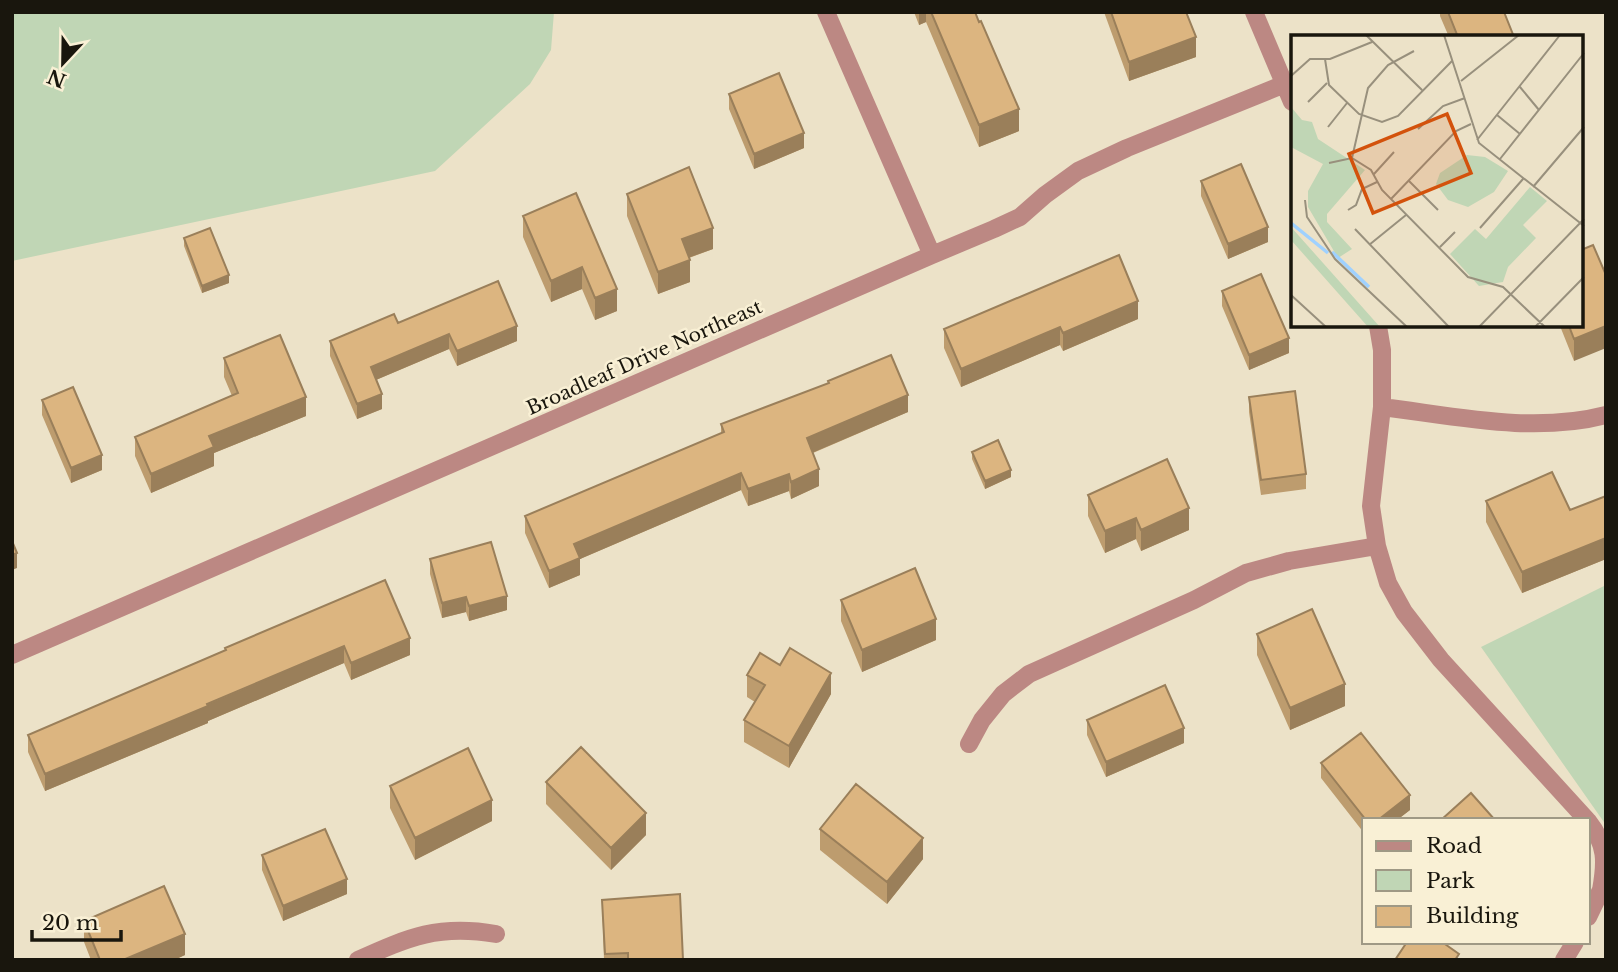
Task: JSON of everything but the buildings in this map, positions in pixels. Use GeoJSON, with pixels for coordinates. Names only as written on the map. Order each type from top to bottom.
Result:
{"type":"FeatureCollection","features":[{"type":"Feature","properties":{"kind":"street"},"geometry":{"type":"LineString","coordinates":[[826,12],[932,255]]}},
{"type":"Feature","properties":{"kind":"street"},"geometry":{"type":"LineString","coordinates":[[1254,12],[1291,98]]}},
{"type":"Feature","properties":{"kind":"street","name":"Broadleaf Drive Northeast"},"geometry":{"type":"LineString","coordinates":[[12,655],[994,229],[1020,217],[1078,171],[1127,148],[1285,84]]}},
{"type":"Feature","properties":{"kind":"street"},"geometry":{"type":"LineString","coordinates":[[1378,327],[1382,350],[1382,407],[1371,506],[1377,546],[1388,583],[1405,612],[1441,660],[1586,818]]}},
{"type":"Feature","properties":{"kind":"street"},"geometry":{"type":"LineString","coordinates":[[1382,407],[1493,421],[1539,423],[1581,421],[1606,415]]}},
{"type":"Feature","properties":{"kind":"street"},"geometry":{"type":"LineString","coordinates":[[969,744],[982,720],[1003,694],[1029,674],[1194,600],[1246,573],[1289,561],[1377,546]]}},
{"type":"Feature","properties":{"kind":"street"},"geometry":{"type":"LineString","coordinates":[[1590,824],[1603,848],[1606,864],[1603,891],[1590,914]]}},
{"type":"Feature","properties":{"kind":"street"},"geometry":{"type":"LineString","coordinates":[[358,960],[403,940],[439,931],[477,930],[496,934]]}},
{"type":"Feature","properties":{"kind":"street"},"geometry":{"type":"LineString","coordinates":[[1564,960],[1574,944]]}},
{"type":"Feature","properties":{"kind":"green space"},"geometry":{"type":"Polygon","coordinates":[[[12,12],[554,12],[551,50],[530,84],[435,171],[12,261],[12,12]]]}},
{"type":"Feature","properties":{"kind":"green space"},"geometry":{"type":"Polygon","coordinates":[[[1606,585],[1606,825],[1481,647],[1606,585]]]}}]}
